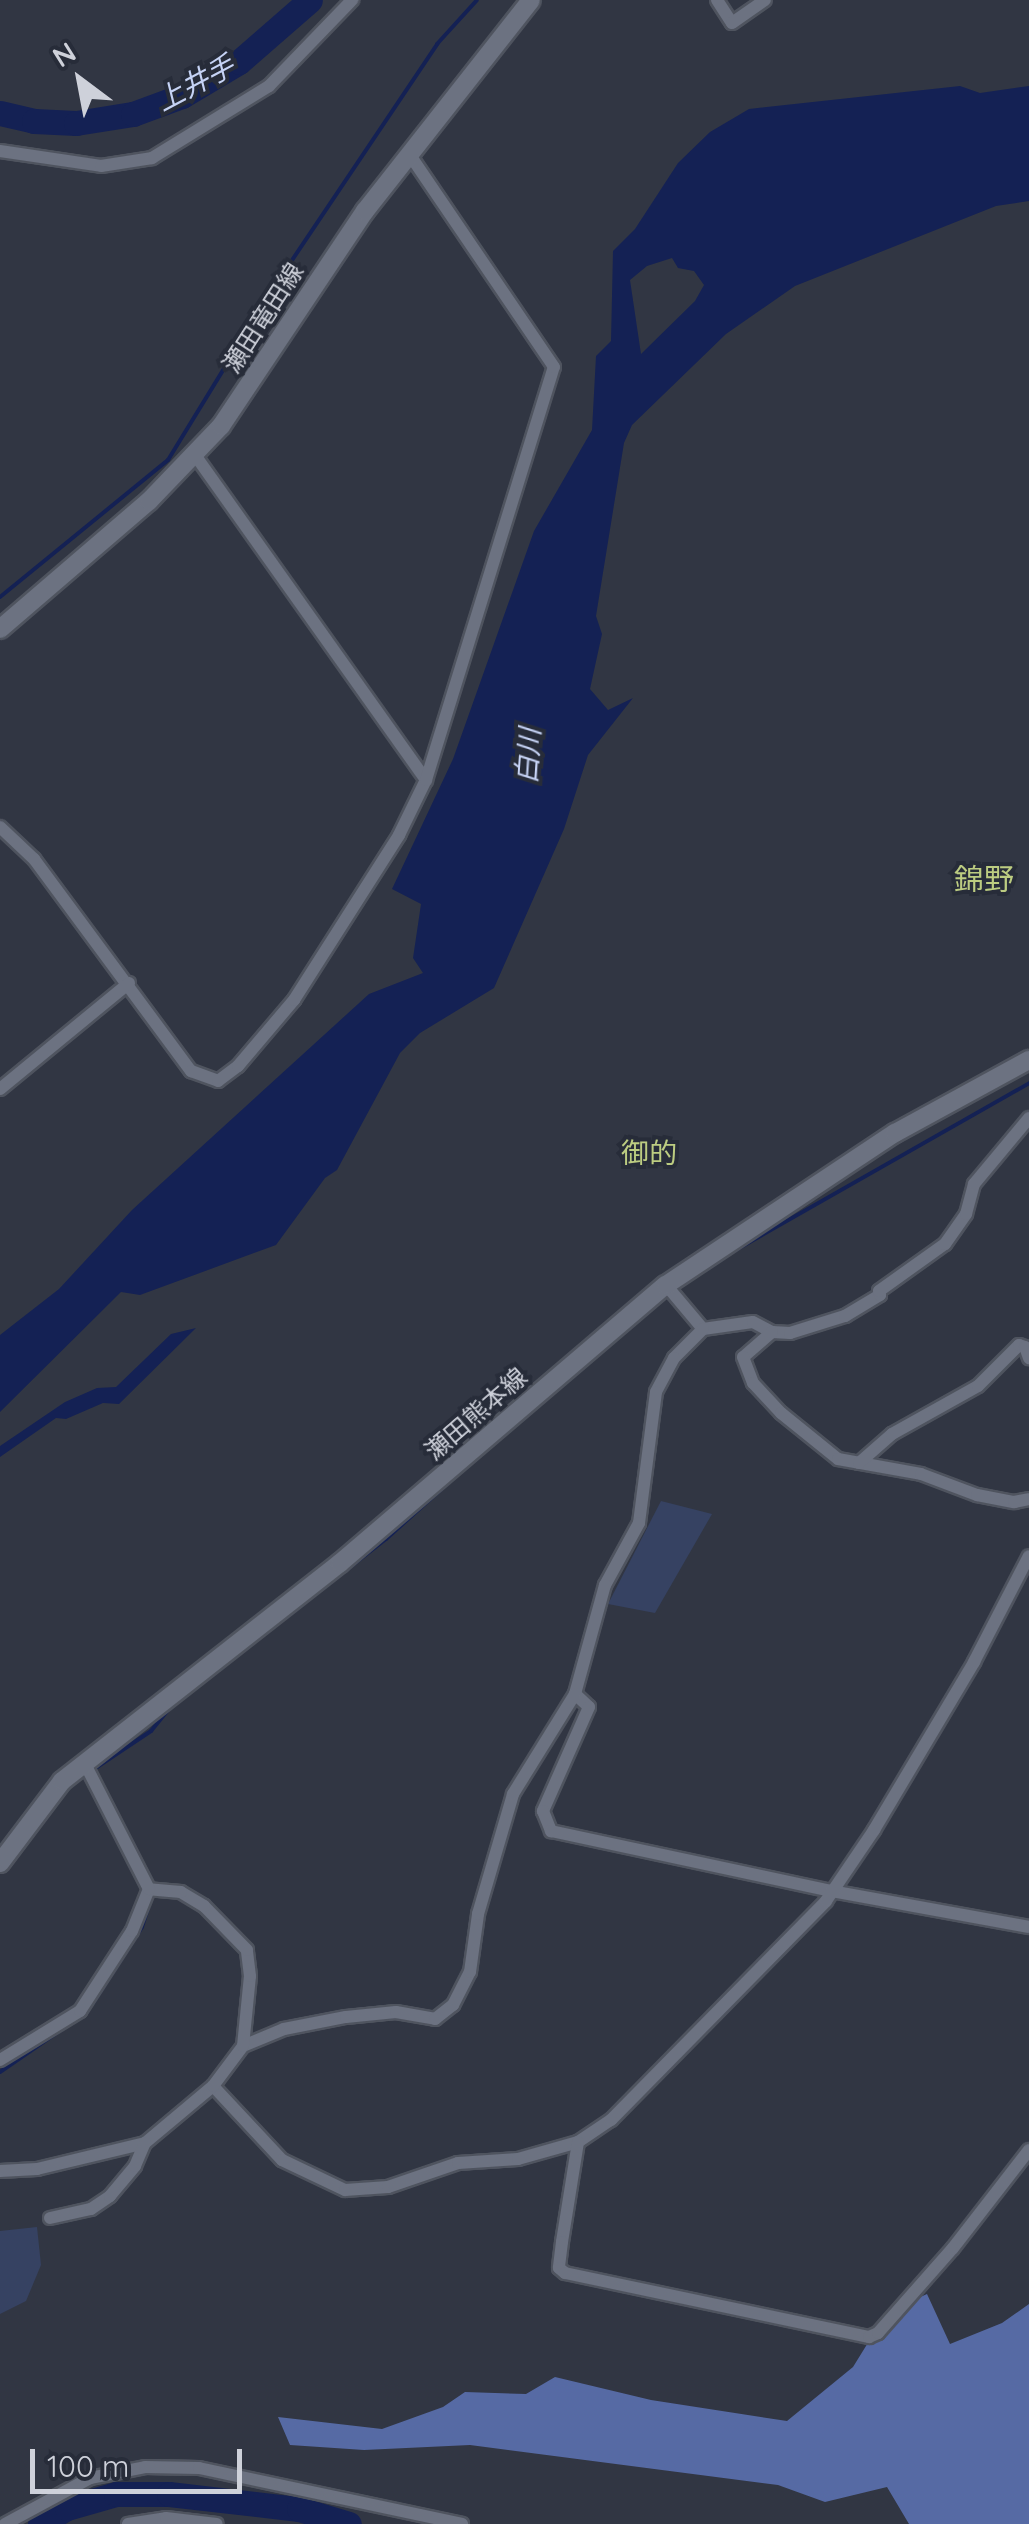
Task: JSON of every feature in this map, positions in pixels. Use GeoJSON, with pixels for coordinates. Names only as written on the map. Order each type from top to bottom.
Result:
{"type":"FeatureCollection","features":[{"type":"Feature","properties":{"kind":"main road","name":"瀬田竜田線"},"geometry":{"type":"LineString","coordinates":[[0,629],[149,502],[195,456],[230,413],[314,283],[409,154],[532,0]]}},
{"type":"Feature","properties":{"kind":"main road","name":"瀬田熊本線"},"geometry":{"type":"LineString","coordinates":[[0,1863],[45,1800],[85,1764],[340,1563],[666,1285],[895,1133],[955,1104],[1029,1060]]}},
{"type":"Feature","properties":{"kind":"street"},"geometry":{"type":"LineString","coordinates":[[0,152],[101,166],[152,158],[269,86],[352,0]]}},
{"type":"Feature","properties":{"kind":"street"},"geometry":{"type":"LineString","coordinates":[[717,0],[732,23],[764,0]]}},
{"type":"Feature","properties":{"kind":"street"},"geometry":{"type":"LineString","coordinates":[[0,826],[34,859],[191,1071],[218,1080],[238,1066],[294,1000],[399,835],[426,780],[554,367],[409,154]]}},
{"type":"Feature","properties":{"kind":"street"},"geometry":{"type":"LineString","coordinates":[[195,456],[426,780]]}},
{"type":"Feature","properties":{"kind":"street"},"geometry":{"type":"LineString","coordinates":[[0,1090],[129,983]]}},
{"type":"Feature","properties":{"kind":"street"},"geometry":{"type":"LineString","coordinates":[[0,2171],[38,2169],[145,2143],[213,2086],[244,2046],[284,2029],[396,2012],[435,2019],[453,2005],[470,1972],[478,1914],[513,1794],[575,1694],[604,1585],[639,1523],[656,1392],[674,1358],[703,1329],[753,1322],[772,1332],[790,1333],[844,1316],[880,1295],[880,1290],[945,1244],[966,1214],[974,1184],[1029,1118]]}},
{"type":"Feature","properties":{"kind":"street"},"geometry":{"type":"LineString","coordinates":[[666,1285],[703,1329]]}},
{"type":"Feature","properties":{"kind":"street"},"geometry":{"type":"LineString","coordinates":[[772,1332],[744,1357],[754,1383],[781,1413],[838,1459],[922,1474],[977,1496],[1014,1502],[1029,1499]]}},
{"type":"Feature","properties":{"kind":"street"},"geometry":{"type":"LineString","coordinates":[[859,1463],[892,1434],[978,1386],[1019,1345],[1025,1347],[1029,1358]]}},
{"type":"Feature","properties":{"kind":"street"},"geometry":{"type":"LineString","coordinates":[[213,2086],[282,2160],[345,2190],[388,2188],[458,2163],[518,2159],[578,2142],[611,2120],[710,2022],[831,1891],[874,1830],[974,1662],[1029,1556]]}},
{"type":"Feature","properties":{"kind":"street"},"geometry":{"type":"LineString","coordinates":[[575,1694],[589,1707],[543,1811],[551,1831],[831,1891],[1029,1927]]}},
{"type":"Feature","properties":{"kind":"street"},"geometry":{"type":"LineString","coordinates":[[0,2060],[80,2010],[132,1931],[149,1889],[85,1764]]}},
{"type":"Feature","properties":{"kind":"street"},"geometry":{"type":"LineString","coordinates":[[149,1889],[181,1892],[204,1906],[247,1950],[250,1976],[244,2046]]}},
{"type":"Feature","properties":{"kind":"street"},"geometry":{"type":"LineString","coordinates":[[578,2142],[559,2268],[565,2273],[868,2337],[878,2333],[952,2248],[1029,2150]]}},
{"type":"Feature","properties":{"kind":"street"},"geometry":{"type":"LineString","coordinates":[[50,2218],[91,2210],[110,2196],[135,2166],[145,2143]]}},
{"type":"Feature","properties":{"kind":"street"},"geometry":{"type":"LineString","coordinates":[[5,2524],[90,2478],[145,2467],[199,2468],[462,2524]]}},
{"type":"Feature","properties":{"kind":"street"},"geometry":{"type":"LineString","coordinates":[[128,2524],[166,2518],[217,2524]]}},
{"type":"Feature","properties":{"kind":"shaded area"},"geometry":{"type":"Polygon","coordinates":[[[661,1501],[712,1514],[655,1613],[608,1604],[661,1501]]]}},
{"type":"Feature","properties":{"kind":"shaded area"},"geometry":{"type":"Polygon","coordinates":[[[37,2227],[41,2265],[26,2301],[0,2314],[0,2231],[37,2227]]]}},
{"type":"Feature","properties":{"kind":"shaded area"},"geometry":{"type":"Polygon","coordinates":[[[927,2294],[950,2344],[1002,2323],[1029,2304],[1029,2524],[909,2524],[887,2487],[825,2502],[778,2485],[470,2445],[364,2450],[290,2445],[278,2417],[382,2429],[443,2407],[465,2392],[526,2394],[555,2377],[651,2400],[787,2421],[853,2367],[887,2312],[927,2294]]]}},
{"type":"Feature","properties":{"kind":"water","name":"白川"},"geometry":{"type":"Polygon","coordinates":[[[960,86],[980,93],[1029,86],[1029,201],[996,206],[795,286],[726,334],[632,425],[624,443],[596,616],[602,634],[590,689],[608,710],[633,698],[588,755],[564,829],[494,988],[420,1033],[400,1053],[337,1170],[325,1178],[276,1245],[140,1295],[121,1292],[0,1412],[0,1335],[59,1289],[132,1210],[369,994],[423,973],[413,958],[421,904],[392,889],[453,759],[534,531],[592,430],[596,356],[611,341],[613,251],[635,229],[678,163],[710,132],[749,109],[960,86]],[[672,258],[647,266],[630,280],[641,354],[695,301],[704,285],[694,271],[678,268],[672,258]]]}},
{"type":"Feature","properties":{"kind":"water"},"geometry":{"type":"Polygon","coordinates":[[[196,1328],[119,1404],[103,1403],[66,1419],[56,1418],[0,1457],[0,1446],[65,1402],[97,1388],[116,1387],[171,1334],[196,1328]]]}},
{"type":"Feature","properties":{"kind":"waterway","name":"上井手"},"geometry":{"type":"LineString","coordinates":[[0,113],[34,121],[76,123],[133,114],[182,96],[239,62],[310,0]]}},
{"type":"Feature","properties":{"kind":"waterway"},"geometry":{"type":"LineString","coordinates":[[0,597],[168,460],[274,287],[437,44],[477,0]]}},
{"type":"Feature","properties":{"kind":"waterway"},"geometry":{"type":"LineString","coordinates":[[725,1256],[1029,1083]]}},
{"type":"Feature","properties":{"kind":"waterway"},"geometry":{"type":"LineString","coordinates":[[500,1438],[527,1415]]}},
{"type":"Feature","properties":{"kind":"waterway"},"geometry":{"type":"LineString","coordinates":[[222,1667],[386,1539],[477,1457]]}},
{"type":"Feature","properties":{"kind":"waterway"},"geometry":{"type":"LineString","coordinates":[[126,1831],[94,1769],[151,1731],[171,1706]]}},
{"type":"Feature","properties":{"kind":"waterway"},"geometry":{"type":"LineString","coordinates":[[135,1849],[153,1884]]}},
{"type":"Feature","properties":{"kind":"waterway"},"geometry":{"type":"LineString","coordinates":[[93,2003],[142,1927],[148,1908]]}},
{"type":"Feature","properties":{"kind":"waterway"},"geometry":{"type":"LineString","coordinates":[[0,2072],[84,2014]]}},
{"type":"Feature","properties":{"kind":"waterway"},"geometry":{"type":"LineString","coordinates":[[40,2524],[67,2508],[116,2494],[169,2494],[299,2509],[349,2524]]}},
{"type":"Feature","properties":{"kind":"district","name":"錦野"},"geometry":{"type":"Point","coordinates":[984,879]}},
{"type":"Feature","properties":{"kind":"district","name":"御的"},"geometry":{"type":"Point","coordinates":[649,1153]}}]}
